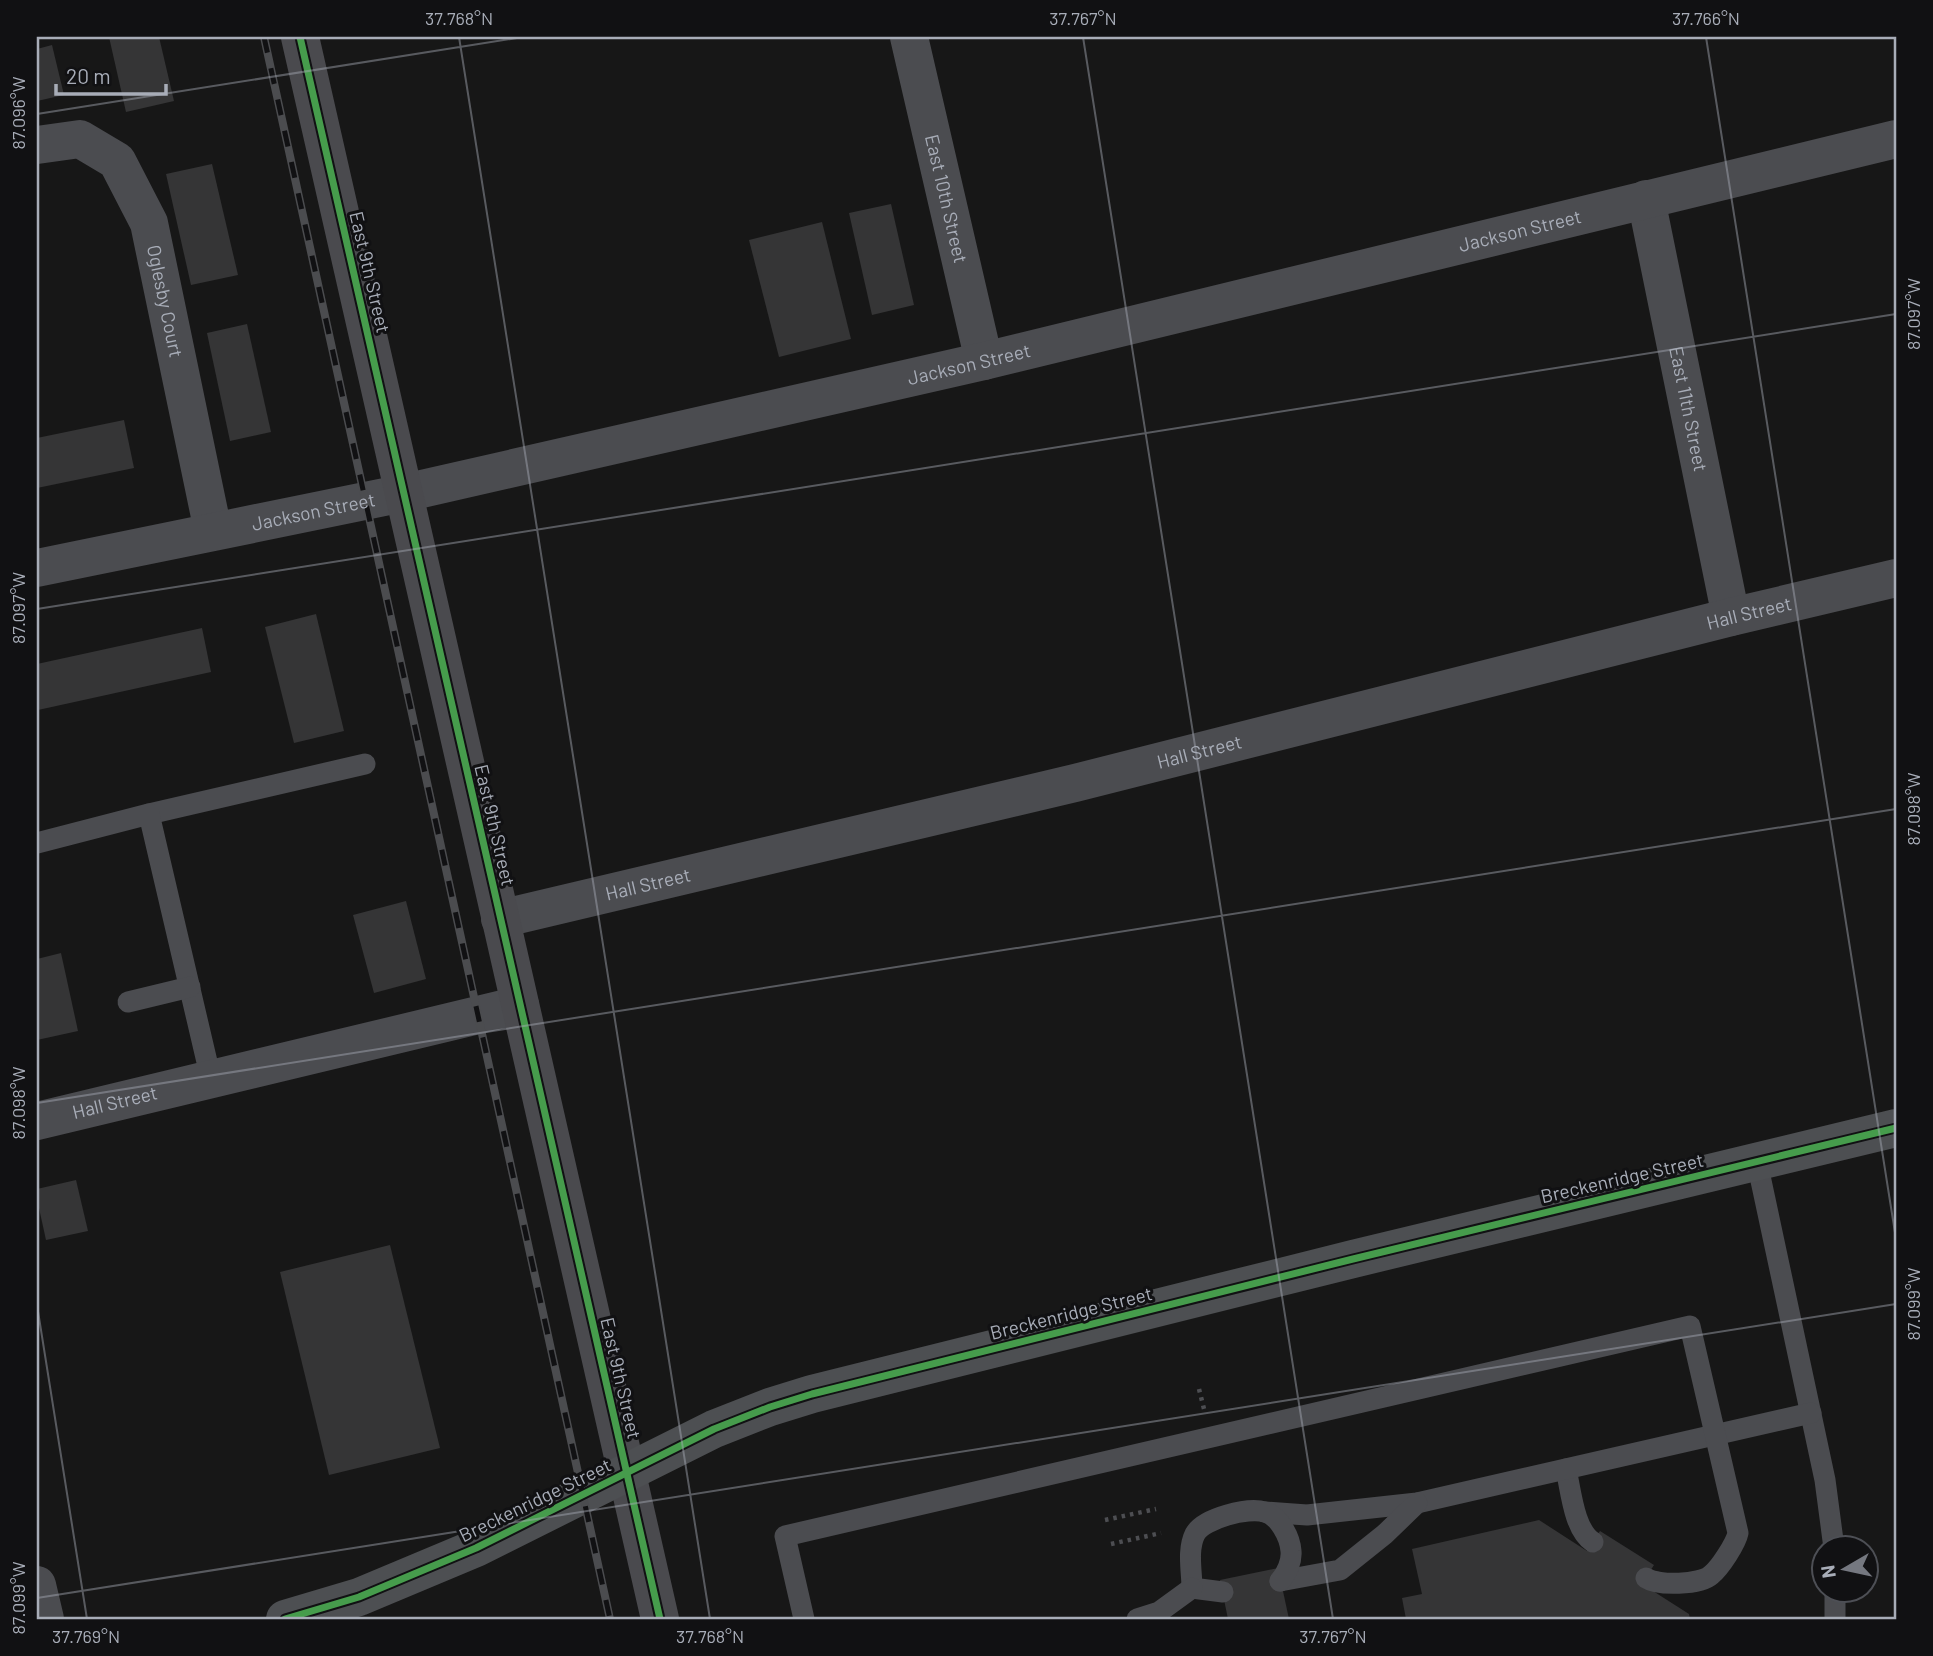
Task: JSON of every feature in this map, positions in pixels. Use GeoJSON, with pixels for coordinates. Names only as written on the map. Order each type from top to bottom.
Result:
{"type":"FeatureCollection","features":[{"type":"Feature","properties":{"kind":"main road","name":"Breckenridge Street"},"geometry":{"type":"LineString","coordinates":[[285,1619],[359,1597],[476,1548],[714,1429],[812,1394],[1367,1255],[1896,1128]]}},
{"type":"Feature","properties":{"kind":"street","name":"East 9th Street"},"geometry":{"type":"LineString","coordinates":[[300,37],[660,1619]]}},
{"type":"Feature","properties":{"kind":"street","name":"East 10th Street"},"geometry":{"type":"LineString","coordinates":[[909,37],[984,360]]}},
{"type":"Feature","properties":{"kind":"street","name":"Jackson Street"},"geometry":{"type":"LineString","coordinates":[[37,568],[404,493],[984,360],[1896,138]]}},
{"type":"Feature","properties":{"kind":"street","name":"Oglesby Court"},"geometry":{"type":"LineString","coordinates":[[37,145],[80,139],[117,161],[149,223],[213,531]]}},
{"type":"Feature","properties":{"kind":"street","name":"East 11th Street"},"geometry":{"type":"LineString","coordinates":[[1646,199],[1731,617]]}},
{"type":"Feature","properties":{"kind":"street","name":"Hall Street"},"geometry":{"type":"LineString","coordinates":[[500,919],[1075,783],[1731,617],[1896,578]]}},
{"type":"Feature","properties":{"kind":"street","name":"Hall Street"},"geometry":{"type":"LineString","coordinates":[[37,1121],[520,1005]]}},
{"type":"Feature","properties":{"kind":"street"},"geometry":{"type":"LineString","coordinates":[[37,1585],[45,1619]]}},
{"type":"Feature","properties":{"kind":"lane"},"geometry":{"type":"LineString","coordinates":[[37,842],[365,764]]}},
{"type":"Feature","properties":{"kind":"lane"},"geometry":{"type":"LineString","coordinates":[[149,814],[211,1079]]}},
{"type":"Feature","properties":{"kind":"lane"},"geometry":{"type":"LineString","coordinates":[[128,1002],[190,987]]}},
{"type":"Feature","properties":{"kind":"lane"},"geometry":{"type":"LineString","coordinates":[[1758,1162],[1825,1480],[1832,1534]]}},
{"type":"Feature","properties":{"kind":"lane"},"geometry":{"type":"LineString","coordinates":[[804,1619],[785,1536],[1690,1326],[1738,1532],[1736,1542],[1712,1575],[1703,1580],[1666,1584],[1653,1583],[1646,1578]]}},
{"type":"Feature","properties":{"kind":"lane"},"geometry":{"type":"LineString","coordinates":[[1192,1588],[1191,1550],[1195,1534],[1203,1525],[1224,1515],[1265,1511],[1307,1515],[1417,1503],[1811,1413]]}},
{"type":"Feature","properties":{"kind":"lane"},"geometry":{"type":"LineString","coordinates":[[1566,1469],[1580,1529],[1586,1538],[1593,1542]]}},
{"type":"Feature","properties":{"kind":"lane"},"geometry":{"type":"LineString","coordinates":[[1265,1511],[1278,1520],[1287,1534],[1291,1550],[1285,1575],[1280,1581],[1340,1570],[1385,1534],[1417,1503]]}},
{"type":"Feature","properties":{"kind":"lane"},"geometry":{"type":"LineString","coordinates":[[1137,1619],[1159,1612],[1192,1588],[1223,1592]]}},
{"type":"Feature","properties":{"kind":"path"},"geometry":{"type":"LineString","coordinates":[[1105,1520],[1156,1509]]}},
{"type":"Feature","properties":{"kind":"path"},"geometry":{"type":"LineString","coordinates":[[1111,1544],[1161,1533]]}},
{"type":"Feature","properties":{"kind":"building"},"geometry":{"type":"Polygon","coordinates":[[[109,37],[159,37],[174,101],[126,112],[109,37]]]}},
{"type":"Feature","properties":{"kind":"building"},"geometry":{"type":"Polygon","coordinates":[[[52,45],[64,95],[37,101],[37,49],[52,45]]]}},
{"type":"Feature","properties":{"kind":"building"},"geometry":{"type":"Polygon","coordinates":[[[212,164],[238,275],[191,285],[166,174],[212,164]]]}},
{"type":"Feature","properties":{"kind":"building"},"geometry":{"type":"Polygon","coordinates":[[[891,204],[914,305],[872,315],[849,213],[891,204]]]}},
{"type":"Feature","properties":{"kind":"building"},"geometry":{"type":"Polygon","coordinates":[[[822,222],[851,339],[779,357],[749,240],[822,222]]]}},
{"type":"Feature","properties":{"kind":"building"},"geometry":{"type":"Polygon","coordinates":[[[247,324],[271,432],[230,441],[207,333],[247,324]]]}},
{"type":"Feature","properties":{"kind":"building"},"geometry":{"type":"Polygon","coordinates":[[[124,420],[134,468],[37,488],[37,438],[124,420]]]}},
{"type":"Feature","properties":{"kind":"building"},"geometry":{"type":"Polygon","coordinates":[[[316,614],[344,731],[294,743],[265,627],[316,614]]]}},
{"type":"Feature","properties":{"kind":"building"},"geometry":{"type":"Polygon","coordinates":[[[202,628],[211,672],[38,710],[37,664],[202,628]]]}},
{"type":"Feature","properties":{"kind":"building"},"geometry":{"type":"Polygon","coordinates":[[[406,901],[426,979],[374,993],[353,915],[406,901]]]}},
{"type":"Feature","properties":{"kind":"building"},"geometry":{"type":"Polygon","coordinates":[[[61,953],[78,1031],[37,1040],[37,959],[61,953]]]}},
{"type":"Feature","properties":{"kind":"building"},"geometry":{"type":"Polygon","coordinates":[[[76,1180],[88,1231],[46,1240],[37,1189],[76,1180]]]}},
{"type":"Feature","properties":{"kind":"building"},"geometry":{"type":"Polygon","coordinates":[[[390,1245],[440,1448],[329,1475],[280,1272],[390,1245]]]}},
{"type":"Feature","properties":{"kind":"building"},"geometry":{"type":"Polygon","coordinates":[[[1539,1520],[1587,1551],[1600,1531],[1654,1565],[1642,1584],[1689,1614],[1690,1619],[1406,1619],[1402,1598],[1422,1594],[1412,1549],[1539,1520]]]}},
{"type":"Feature","properties":{"kind":"building"},"geometry":{"type":"Polygon","coordinates":[[[1278,1568],[1289,1619],[1228,1619],[1220,1580],[1278,1568]]]}},
{"type":"Feature","properties":{"kind":"railway"},"geometry":{"type":"LineString","coordinates":[[264,37],[610,1619]]}},
{"type":"Feature","properties":{"kind":"cycle path"},"geometry":{"type":"LineString","coordinates":[[300,37],[660,1619]]}},
{"type":"Feature","properties":{"kind":"cycle path"},"geometry":{"type":"LineString","coordinates":[[285,1619],[359,1597],[476,1548],[714,1429],[812,1394],[1353,1259],[1896,1128]]}}]}
